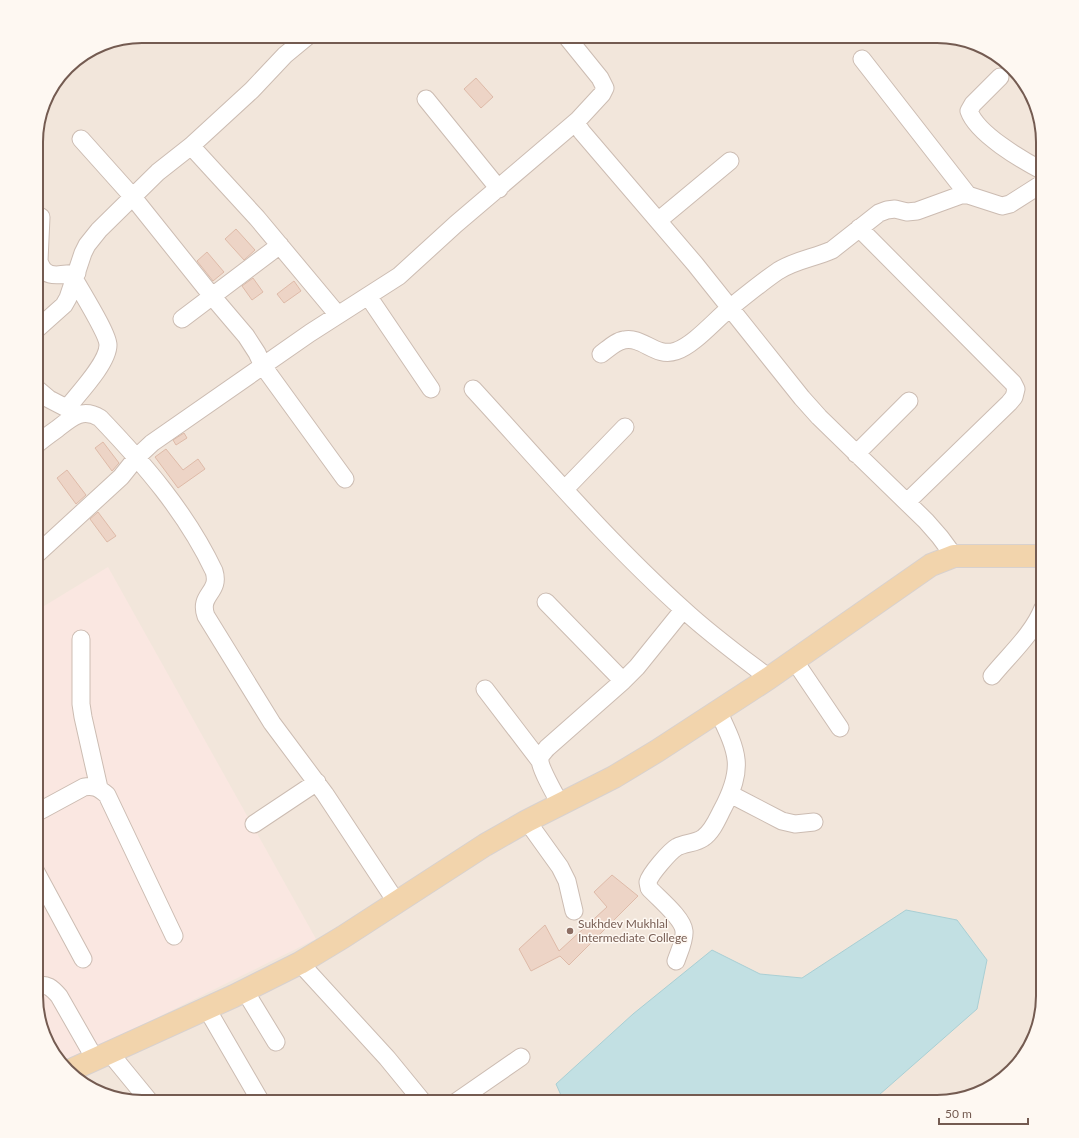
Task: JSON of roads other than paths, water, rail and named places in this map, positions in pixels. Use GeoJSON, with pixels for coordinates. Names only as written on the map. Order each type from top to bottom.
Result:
{"type":"FeatureCollection","features":[{"type":"Feature","properties":{"kind":"main road"},"geometry":{"type":"LineString","coordinates":[[75,1068],[207,1009],[300,963],[397,903],[485,845],[527,821],[634,765],[769,678],[931,565],[954,556],[1036,556]]}},
{"type":"Feature","properties":{"kind":"street"},"geometry":{"type":"LineString","coordinates":[[43,324],[64,305],[76,277],[86,245],[99,230],[132,196],[158,172],[191,146],[252,90],[285,55],[300,43]]}},
{"type":"Feature","properties":{"kind":"street"},"geometry":{"type":"LineString","coordinates":[[43,549],[117,481],[152,442],[338,315],[399,276],[456,224],[499,189],[578,120],[602,94],[605,88],[600,78],[572,43]]}},
{"type":"Feature","properties":{"kind":"street"},"geometry":{"type":"LineString","coordinates":[[862,59],[968,195]]}},
{"type":"Feature","properties":{"kind":"street"},"geometry":{"type":"LineString","coordinates":[[1000,77],[973,104],[969,111],[972,119],[1005,148],[1036,167]]}},
{"type":"Feature","properties":{"kind":"street"},"geometry":{"type":"LineString","coordinates":[[426,99],[499,189]]}},
{"type":"Feature","properties":{"kind":"street"},"geometry":{"type":"LineString","coordinates":[[578,120],[578,126],[582,132],[659,220],[802,398],[856,454],[907,502],[940,537],[954,556]]}},
{"type":"Feature","properties":{"kind":"street"},"geometry":{"type":"LineString","coordinates":[[81,139],[132,196],[246,336],[263,366],[345,479]]}},
{"type":"Feature","properties":{"kind":"street"},"geometry":{"type":"LineString","coordinates":[[191,146],[280,245],[338,315]]}},
{"type":"Feature","properties":{"kind":"street"},"geometry":{"type":"LineString","coordinates":[[659,220],[730,161]]}},
{"type":"Feature","properties":{"kind":"street"},"geometry":{"type":"LineString","coordinates":[[601,354],[624,340],[638,342],[660,352],[676,351],[685,347],[730,308],[778,271],[788,265],[824,254],[832,250],[879,213],[895,209],[907,212],[917,211],[961,195],[968,195],[1002,206],[1010,204],[1036,187]]}},
{"type":"Feature","properties":{"kind":"street"},"geometry":{"type":"LineString","coordinates":[[859,228],[1013,383],[1016,389],[1014,397],[1009,403],[907,502]]}},
{"type":"Feature","properties":{"kind":"street"},"geometry":{"type":"LineString","coordinates":[[182,319],[280,245]]}},
{"type":"Feature","properties":{"kind":"street"},"geometry":{"type":"LineString","coordinates":[[43,269],[51,275],[76,277]]}},
{"type":"Feature","properties":{"kind":"street"},"geometry":{"type":"LineString","coordinates":[[43,439],[70,418],[72,411],[102,365],[107,354],[109,344],[105,334],[76,277]]}},
{"type":"Feature","properties":{"kind":"street"},"geometry":{"type":"LineString","coordinates":[[368,296],[431,389]]}},
{"type":"Feature","properties":{"kind":"street"},"geometry":{"type":"LineString","coordinates":[[473,389],[630,559],[683,610],[723,644],[769,678]]}},
{"type":"Feature","properties":{"kind":"street"},"geometry":{"type":"LineString","coordinates":[[43,394],[49,399],[72,411],[93,414],[100,418],[137,457],[181,513],[217,579],[205,601],[203,608],[206,616],[272,723],[317,782],[397,903]]}},
{"type":"Feature","properties":{"kind":"street"},"geometry":{"type":"LineString","coordinates":[[856,454],[909,400]]}},
{"type":"Feature","properties":{"kind":"street"},"geometry":{"type":"LineString","coordinates":[[565,489],[625,427]]}},
{"type":"Feature","properties":{"kind":"street"},"geometry":{"type":"LineString","coordinates":[[546,602],[623,681]]}},
{"type":"Feature","properties":{"kind":"street"},"geometry":{"type":"LineString","coordinates":[[540,760],[546,748],[623,681],[648,655],[683,610]]}},
{"type":"Feature","properties":{"kind":"street"},"geometry":{"type":"LineString","coordinates":[[992,676],[1036,622]]}},
{"type":"Feature","properties":{"kind":"street"},"geometry":{"type":"LineString","coordinates":[[81,639],[82,717],[99,788]]}},
{"type":"Feature","properties":{"kind":"street"},"geometry":{"type":"LineString","coordinates":[[794,660],[840,728]]}},
{"type":"Feature","properties":{"kind":"street"},"geometry":{"type":"LineString","coordinates":[[485,689],[540,760],[560,804]]}},
{"type":"Feature","properties":{"kind":"street"},"geometry":{"type":"LineString","coordinates":[[676,961],[684,930],[678,918],[649,888],[648,882],[651,875],[675,848],[703,838],[708,834],[730,794],[736,776],[736,754],[733,743],[718,711]]}},
{"type":"Feature","properties":{"kind":"street"},"geometry":{"type":"LineString","coordinates":[[254,824],[317,782]]}},
{"type":"Feature","properties":{"kind":"street"},"geometry":{"type":"LineString","coordinates":[[43,809],[84,787],[92,786],[99,788],[107,795],[174,936]]}},
{"type":"Feature","properties":{"kind":"street"},"geometry":{"type":"LineString","coordinates":[[730,794],[782,821],[795,824],[814,822]]}},
{"type":"Feature","properties":{"kind":"street"},"geometry":{"type":"LineString","coordinates":[[527,821],[560,867],[567,881],[574,911]]}},
{"type":"Feature","properties":{"kind":"street"},"geometry":{"type":"LineString","coordinates":[[43,898],[83,958]]}},
{"type":"Feature","properties":{"kind":"street"},"geometry":{"type":"LineString","coordinates":[[300,963],[387,1058],[417,1095]]}},
{"type":"Feature","properties":{"kind":"street"},"geometry":{"type":"LineString","coordinates":[[43,985],[46,985],[53,989],[102,1056],[143,1095]]}},
{"type":"Feature","properties":{"kind":"street"},"geometry":{"type":"LineString","coordinates":[[244,991],[276,1042]]}},
{"type":"Feature","properties":{"kind":"street"},"geometry":{"type":"LineString","coordinates":[[207,1009],[257,1095]]}},
{"type":"Feature","properties":{"kind":"street"},"geometry":{"type":"LineString","coordinates":[[466,1095],[521,1057]]}},
{"type":"Feature","properties":{"kind":"water"},"geometry":{"type":"Polygon","coordinates":[[[906,910],[957,920],[987,960],[977,1009],[879,1095],[561,1095],[556,1084],[633,1014],[712,950],[760,974],[802,978],[906,910]]]}},
{"type":"Feature","properties":{"kind":"place","name":"Sukhdev Mukhlal Intermediate College"},"geometry":{"type":"Point","coordinates":[570,931]}}]}
